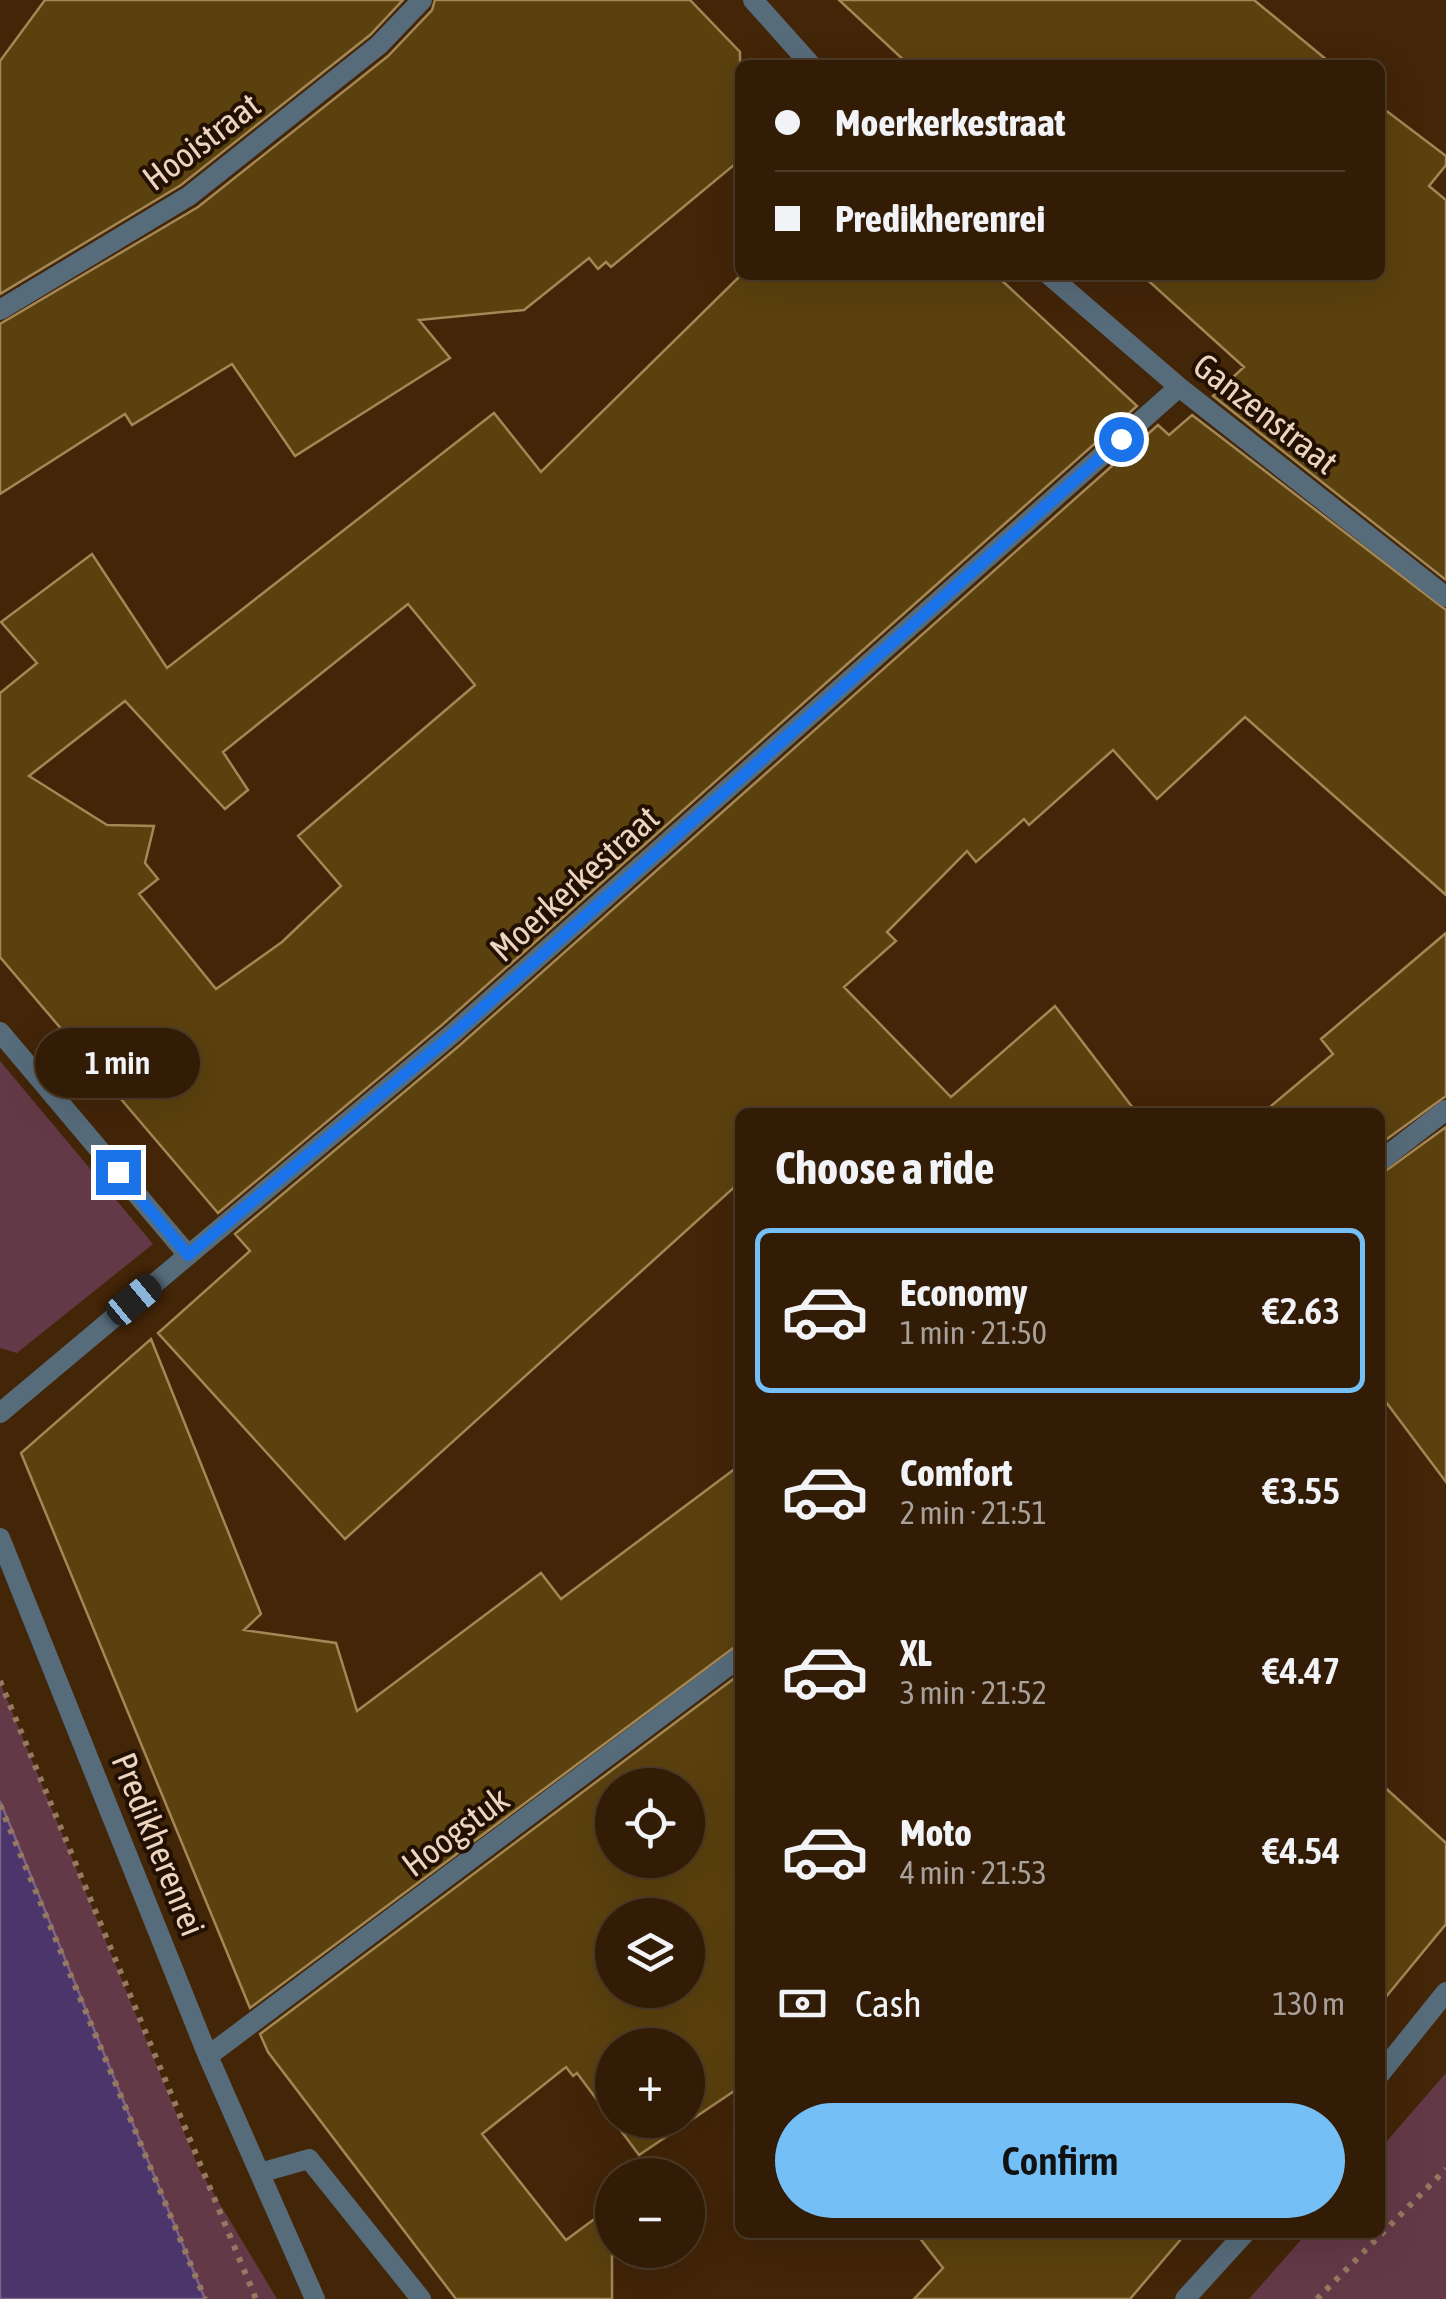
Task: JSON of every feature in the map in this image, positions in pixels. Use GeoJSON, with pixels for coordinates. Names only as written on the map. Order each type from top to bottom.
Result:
{"type":"FeatureCollection","features":[{"type":"Feature","properties":{"kind":"street","name":"Hooistraat"},"geometry":{"type":"LineString","coordinates":[[0,310],[189,196],[378,44],[422,0]]}},
{"type":"Feature","properties":{"kind":"street"},"geometry":{"type":"LineString","coordinates":[[753,0],[807,60]]}},
{"type":"Feature","properties":{"kind":"street","name":"Ganzenstraat"},"geometry":{"type":"LineString","coordinates":[[1055,280],[1179,388],[1446,597]]}},
{"type":"Feature","properties":{"kind":"street","name":"Moerkerkestraat"},"geometry":{"type":"LineString","coordinates":[[0,1414],[452,1035],[1179,388]]}},
{"type":"Feature","properties":{"kind":"street"},"geometry":{"type":"LineString","coordinates":[[0,1032],[188,1255]]}},
{"type":"Feature","properties":{"kind":"street"},"geometry":{"type":"LineString","coordinates":[[1385,1158],[1446,1110]]}},
{"type":"Feature","properties":{"kind":"street","name":"Predikherenrei"},"geometry":{"type":"LineString","coordinates":[[0,1538],[208,2056],[263,2172],[315,2299]]}},
{"type":"Feature","properties":{"kind":"street","name":"Hoogstuk"},"geometry":{"type":"LineString","coordinates":[[208,2056],[735,1661]]}},
{"type":"Feature","properties":{"kind":"street"},"geometry":{"type":"LineString","coordinates":[[1385,2068],[1446,1992]]}},
{"type":"Feature","properties":{"kind":"street"},"geometry":{"type":"LineString","coordinates":[[263,2172],[309,2159],[421,2299]]}},
{"type":"Feature","properties":{"kind":"street"},"geometry":{"type":"LineString","coordinates":[[1185,2299],[1241,2238]]}},
{"type":"Feature","properties":{"kind":"path"},"geometry":{"type":"LineString","coordinates":[[0,1680],[256,2299]]}},
{"type":"Feature","properties":{"kind":"path"},"geometry":{"type":"LineString","coordinates":[[0,1804],[206,2299]]}},
{"type":"Feature","properties":{"kind":"path"},"geometry":{"type":"LineString","coordinates":[[1385,2230],[1446,2169]]}},
{"type":"Feature","properties":{"kind":"path"},"geometry":{"type":"LineString","coordinates":[[1317,2299],[1378,2238]]}},
{"type":"Feature","properties":{"kind":"shaded area"},"geometry":{"type":"Polygon","coordinates":[[[0,1061],[153,1244],[17,1353],[0,1348],[0,1061]]]}},
{"type":"Feature","properties":{"kind":"shaded area"},"geometry":{"type":"Polygon","coordinates":[[[0,1682],[199,2169],[277,2299],[205,2299],[0,1803],[0,1682]]]}},
{"type":"Feature","properties":{"kind":"shaded area"},"geometry":{"type":"Polygon","coordinates":[[[0,1801],[205,2299],[0,2299],[0,1801]]]}},
{"type":"Feature","properties":{"kind":"shaded area"},"geometry":{"type":"Polygon","coordinates":[[[1446,2073],[1446,2299],[1249,2299],[1303,2238],[1385,2238],[1385,2143],[1446,2073]]]}},
{"type":"Feature","properties":{"kind":"building"},"geometry":{"type":"Polygon","coordinates":[[[45,0],[403,0],[370,35],[181,185],[0,294],[0,61],[45,0]]]}},
{"type":"Feature","properties":{"kind":"building"},"geometry":{"type":"Polygon","coordinates":[[[435,0],[690,0],[740,52],[740,60],[735,60],[735,164],[611,267],[606,262],[598,269],[589,258],[524,310],[419,320],[450,358],[295,456],[232,364],[132,425],[125,414],[0,494],[0,324],[198,207],[388,56],[432,10],[435,0]]]}},
{"type":"Feature","properties":{"kind":"building"},"geometry":{"type":"Polygon","coordinates":[[[839,0],[1254,0],[1327,60],[904,60],[839,0]]]}},
{"type":"Feature","properties":{"kind":"building"},"geometry":{"type":"Polygon","coordinates":[[[1385,110],[1446,156],[1446,165],[1429,186],[1446,200],[1446,580],[1213,396],[1244,367],[1148,280],[1385,280],[1385,110]]]}},
{"type":"Feature","properties":{"kind":"building"},"geometry":{"type":"Polygon","coordinates":[[[736,280],[1001,280],[1137,406],[442,1025],[218,1213],[0,957],[0,693],[37,663],[1,622],[92,554],[167,668],[494,413],[541,472],[736,280]],[[408,604],[223,752],[248,790],[225,809],[125,701],[29,776],[107,825],[154,826],[145,863],[158,879],[139,894],[216,989],[282,942],[341,886],[298,836],[475,685],[408,604]]]}},
{"type":"Feature","properties":{"kind":"building"},"geometry":{"type":"Polygon","coordinates":[[[1192,415],[1446,610],[1446,895],[1245,717],[1157,799],[1113,750],[1029,825],[1024,819],[976,862],[967,851],[887,932],[896,941],[844,987],[951,1097],[1055,1006],[1133,1108],[735,1108],[735,1187],[345,1539],[158,1333],[250,1251],[235,1234],[460,1045],[1158,425],[1169,435],[1192,415]]]}},
{"type":"Feature","properties":{"kind":"building"},"geometry":{"type":"Polygon","coordinates":[[[1446,933],[1446,1096],[1385,1140],[1385,1108],[1269,1108],[1333,1054],[1321,1039],[1446,933]]]}},
{"type":"Feature","properties":{"kind":"building"},"geometry":{"type":"Polygon","coordinates":[[[1446,1127],[1446,1482],[1385,1401],[1385,1171],[1446,1127]]]}},
{"type":"Feature","properties":{"kind":"building"},"geometry":{"type":"Polygon","coordinates":[[[151,1339],[261,1614],[244,1630],[336,1643],[357,1711],[541,1573],[561,1599],[735,1469],[735,1647],[250,2008],[21,1453],[151,1339]]]}},
{"type":"Feature","properties":{"kind":"building"},"geometry":{"type":"Polygon","coordinates":[[[735,1678],[735,2090],[705,2111],[705,2028],[595,2028],[595,2097],[577,2073],[573,2076],[566,2067],[482,2134],[566,2240],[595,2219],[595,2268],[612,2268],[612,2299],[456,2299],[268,2052],[260,2034],[595,1783],[595,1878],[705,1878],[705,1768],[615,1768],[735,1678]]]}},
{"type":"Feature","properties":{"kind":"building"},"geometry":{"type":"Polygon","coordinates":[[[1385,1788],[1446,1843],[1446,1924],[1385,1998],[1385,1788]]]}},
{"type":"Feature","properties":{"kind":"building"},"geometry":{"type":"Polygon","coordinates":[[[626,2138],[664,2138],[639,2155],[626,2138]]]}},
{"type":"Feature","properties":{"kind":"building"},"geometry":{"type":"Polygon","coordinates":[[[920,2238],[1182,2238],[1130,2299],[914,2299],[943,2268],[920,2238]]]}},
{"type":"Feature","properties":{"kind":"route"},"geometry":{"type":"LineString","coordinates":[[118,1172],[188,1255],[452,1035],[1121,439]]}}]}
